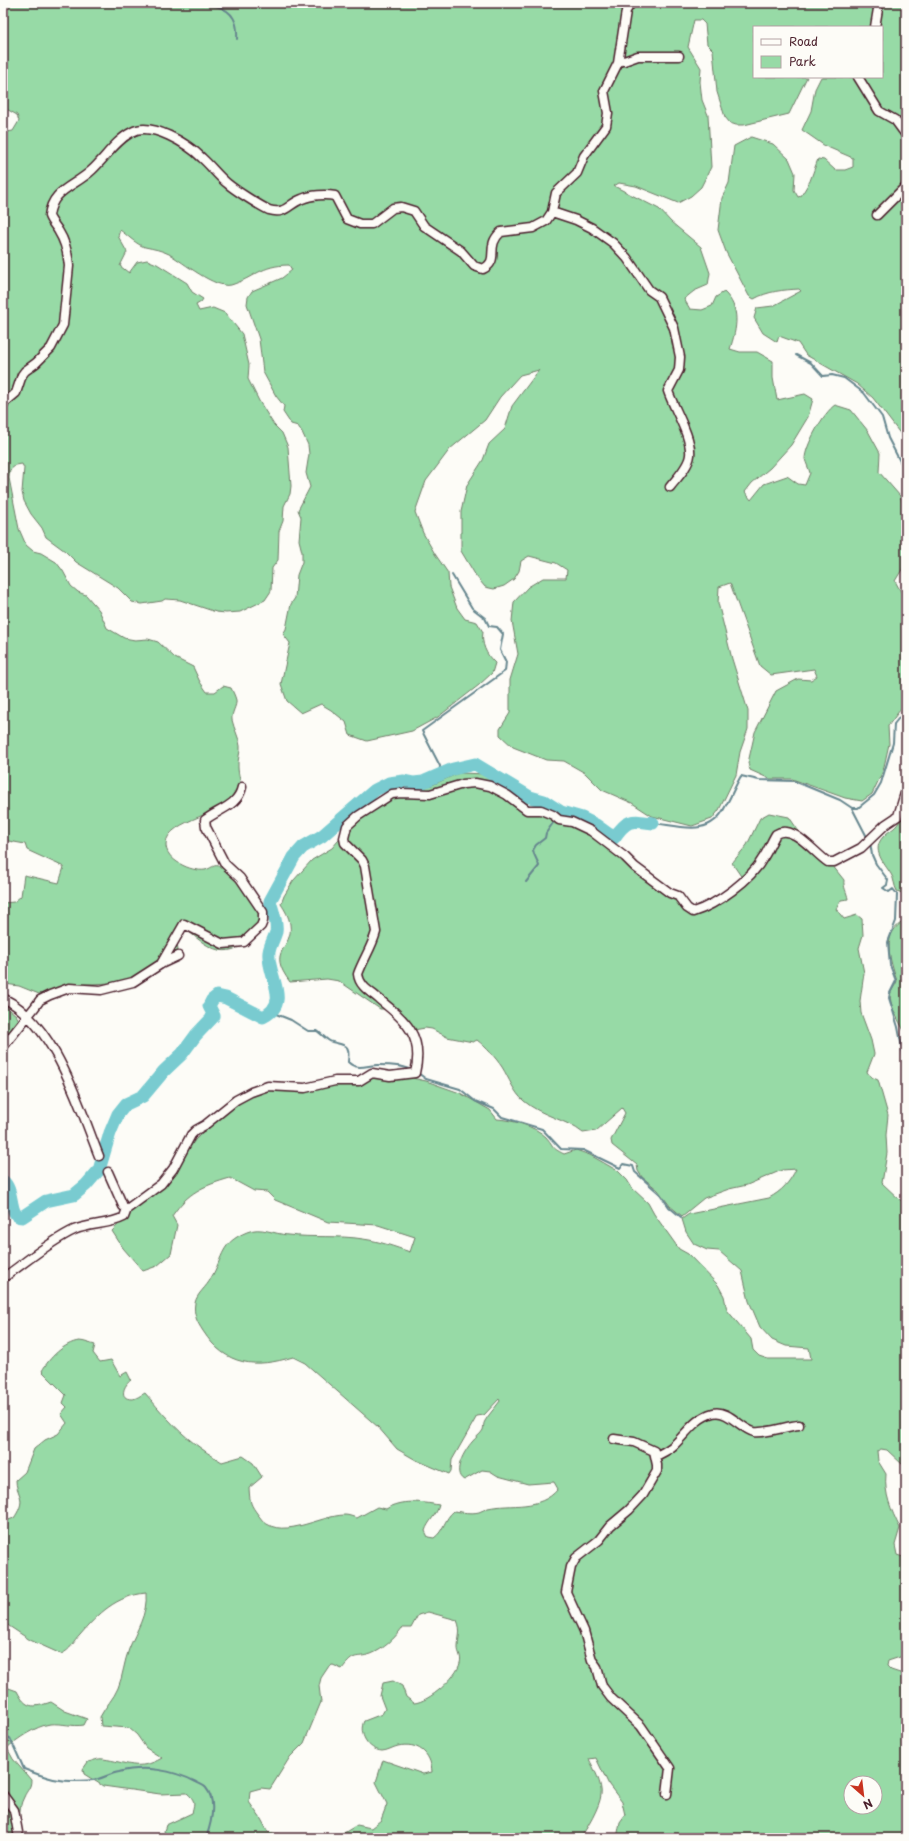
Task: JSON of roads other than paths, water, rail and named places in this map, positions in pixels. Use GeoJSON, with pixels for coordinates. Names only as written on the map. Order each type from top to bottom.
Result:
{"type":"FeatureCollection","features":[{"type":"Feature","properties":{"kind":"street"},"geometry":{"type":"LineString","coordinates":[[3,404],[16,393],[22,375],[51,348],[63,325],[69,266],[66,246],[49,216],[52,201],[61,191],[86,176],[125,136],[139,129],[164,133],[184,144],[203,159],[216,174],[235,190],[269,210],[284,211],[302,198],[328,195],[335,196],[347,219],[352,222],[372,224],[393,208],[409,208],[414,211],[424,226],[461,251],[474,266],[483,269],[492,261],[492,241],[501,232],[507,230],[522,230],[537,226],[546,221],[552,212],[556,193],[577,173],[584,156],[606,126],[608,113],[604,92],[619,60],[626,11],[631,3]]}},
{"type":"Feature","properties":{"kind":"street"},"geometry":{"type":"LineString","coordinates":[[875,26],[879,3]]}},
{"type":"Feature","properties":{"kind":"street"},"geometry":{"type":"LineString","coordinates":[[619,60],[624,61],[638,56],[679,56]]}},
{"type":"Feature","properties":{"kind":"street"},"geometry":{"type":"LineString","coordinates":[[859,78],[878,111],[895,120],[906,135]]}},
{"type":"Feature","properties":{"kind":"street"},"geometry":{"type":"LineString","coordinates":[[877,215],[906,186]]}},
{"type":"Feature","properties":{"kind":"street"},"geometry":{"type":"LineString","coordinates":[[552,212],[576,220],[592,228],[613,243],[627,258],[649,290],[659,297],[674,328],[680,357],[679,370],[668,391],[673,407],[688,437],[690,456],[670,487]]}},
{"type":"Feature","properties":{"kind":"street"},"geometry":{"type":"LineString","coordinates":[[3,1278],[72,1231],[91,1224],[117,1221],[124,1217],[127,1209],[161,1184],[173,1169],[191,1135],[196,1130],[205,1125],[236,1100],[251,1092],[268,1086],[305,1088],[335,1081],[359,1081],[372,1073],[390,1076],[415,1073],[417,1046],[415,1037],[402,1018],[362,985],[358,974],[362,963],[374,942],[376,932],[366,866],[345,843],[345,832],[347,826],[358,816],[384,797],[402,793],[438,793],[448,788],[463,784],[475,783],[490,786],[511,798],[527,810],[541,810],[553,815],[559,820],[572,822],[591,831],[625,857],[635,867],[670,893],[678,896],[687,908],[693,912],[724,897],[744,880],[762,860],[776,834],[779,832],[784,831],[796,835],[828,862],[834,862],[861,848],[886,824],[898,816],[906,790]]}},
{"type":"Feature","properties":{"kind":"street"},"geometry":{"type":"LineString","coordinates":[[161,964],[184,924],[223,944],[244,942],[261,926],[263,921],[263,912],[240,878],[225,864],[206,828],[205,820],[237,800],[242,787]]}},
{"type":"Feature","properties":{"kind":"street"},"geometry":{"type":"LineString","coordinates":[[3,1047],[40,1000],[69,988],[101,990],[125,985],[178,956]]}},
{"type":"Feature","properties":{"kind":"street"},"geometry":{"type":"LineString","coordinates":[[3,998],[28,1016],[40,1029],[54,1050],[99,1156]]}},
{"type":"Feature","properties":{"kind":"street"},"geometry":{"type":"LineString","coordinates":[[108,1172],[124,1206],[127,1209]]}},
{"type":"Feature","properties":{"kind":"street"},"geometry":{"type":"LineString","coordinates":[[656,1456],[673,1447],[687,1429],[698,1420],[718,1412],[728,1416],[748,1429],[760,1433],[799,1424]]}},
{"type":"Feature","properties":{"kind":"street"},"geometry":{"type":"LineString","coordinates":[[614,1439],[634,1442],[654,1451],[656,1456],[657,1471],[643,1495],[629,1510],[610,1526],[599,1540],[576,1558],[570,1567],[566,1592],[584,1631],[592,1660],[596,1667],[602,1686],[611,1698],[641,1726],[670,1768],[667,1794]]}},
{"type":"Feature","properties":{"kind":"street"},"geometry":{"type":"LineString","coordinates":[[3,1795],[14,1810],[19,1838]]}},
{"type":"Feature","properties":{"kind":"waterway"},"geometry":{"type":"LineString","coordinates":[[198,3],[216,6],[231,14],[236,23],[237,39]]}},
{"type":"Feature","properties":{"kind":"waterway"},"geometry":{"type":"LineString","coordinates":[[796,355],[811,363],[823,376],[832,375],[844,378],[864,393],[882,417],[888,438],[906,473]]}},
{"type":"Feature","properties":{"kind":"waterway"},"geometry":{"type":"LineString","coordinates":[[439,777],[440,766],[422,731],[505,671],[506,662],[500,650],[503,634],[497,627],[489,626],[485,618],[472,608],[452,575]]}},
{"type":"Feature","properties":{"kind":"waterway"},"geometry":{"type":"LineString","coordinates":[[653,823],[694,828],[711,823],[719,817],[741,776],[759,780],[794,781],[840,800],[852,808],[858,808],[874,795],[881,783],[893,743],[894,724],[906,709]]}},
{"type":"Feature","properties":{"kind":"waterway"},"geometry":{"type":"LineString","coordinates":[[3,1181],[7,1185],[15,1213],[22,1217],[46,1201],[74,1195],[86,1185],[99,1170],[110,1133],[118,1114],[126,1104],[143,1096],[164,1071],[182,1054],[196,1035],[214,1016],[209,1006],[212,1000],[217,996],[226,998],[263,1017],[272,1011],[276,1004],[277,996],[269,961],[269,952],[276,932],[276,920],[270,901],[294,857],[303,847],[322,836],[375,790],[389,783],[404,781],[414,783],[423,782],[453,769],[475,764],[530,797],[544,801],[561,812],[582,818],[596,825],[614,838],[622,827],[630,822],[639,821],[653,823]]}},
{"type":"Feature","properties":{"kind":"waterway"},"geometry":{"type":"LineString","coordinates":[[852,808],[868,839]]}},
{"type":"Feature","properties":{"kind":"waterway"},"geometry":{"type":"LineString","coordinates":[[558,817],[561,812]]}},
{"type":"Feature","properties":{"kind":"waterway"},"geometry":{"type":"LineString","coordinates":[[526,882],[539,866],[533,850],[536,845],[545,838],[546,833],[555,820]]}},
{"type":"Feature","properties":{"kind":"waterway"},"geometry":{"type":"LineString","coordinates":[[870,842],[872,855],[876,864],[888,880],[887,885],[883,888],[889,892],[893,889],[897,894],[896,921],[888,942],[890,965],[896,981],[889,998],[898,1027],[906,1068]]}},
{"type":"Feature","properties":{"kind":"waterway"},"geometry":{"type":"LineString","coordinates":[[271,1012],[291,1020],[308,1031],[317,1031],[330,1041],[344,1045],[348,1049],[348,1062],[351,1065],[359,1067],[391,1065],[412,1070]]}},
{"type":"Feature","properties":{"kind":"waterway"},"geometry":{"type":"LineString","coordinates":[[418,1073],[426,1079],[460,1089],[475,1101],[494,1109],[502,1117],[542,1129],[561,1149],[583,1150],[620,1168],[623,1164],[633,1166],[635,1172],[660,1194],[669,1207],[681,1217]]}},
{"type":"Feature","properties":{"kind":"waterway"},"geometry":{"type":"LineString","coordinates":[[3,1736],[10,1738],[24,1769],[53,1779],[65,1781],[88,1781],[114,1773],[129,1770],[148,1769],[178,1774],[203,1785],[209,1793],[212,1806],[210,1826],[206,1838]]}}]}
